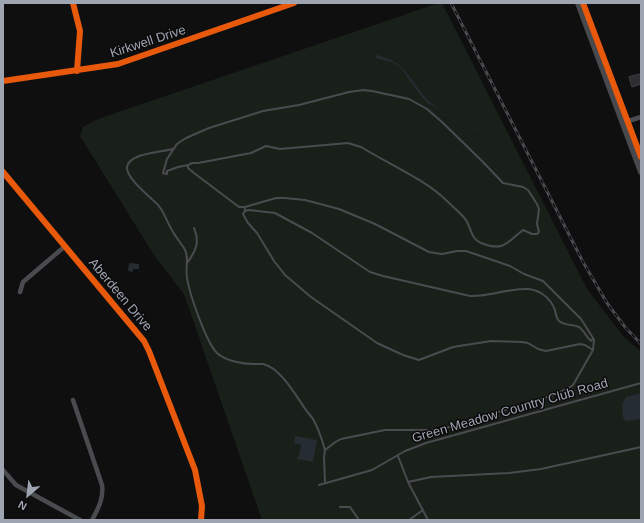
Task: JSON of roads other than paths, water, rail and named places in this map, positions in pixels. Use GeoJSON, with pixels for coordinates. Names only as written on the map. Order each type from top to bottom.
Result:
{"type":"FeatureCollection","features":[{"type":"Feature","properties":{"kind":"main road"},"geometry":{"type":"LineString","coordinates":[[578,3],[641,172]]}},
{"type":"Feature","properties":{"kind":"street","name":"Kirkwell Drive"},"geometry":{"type":"LineString","coordinates":[[3,81],[118,64],[294,3]]}},
{"type":"Feature","properties":{"kind":"street"},"geometry":{"type":"LineString","coordinates":[[622,123],[641,117]]}},
{"type":"Feature","properties":{"kind":"street","name":"Aberdeen Drive"},"geometry":{"type":"LineString","coordinates":[[3,172],[64,247],[144,341],[194,470],[202,506],[201,520]]}},
{"type":"Feature","properties":{"kind":"street"},"geometry":{"type":"LineString","coordinates":[[20,292],[23,282],[64,247]]}},
{"type":"Feature","properties":{"kind":"street"},"geometry":{"type":"LineString","coordinates":[[73,400],[102,485],[103,494],[92,520]]}},
{"type":"Feature","properties":{"kind":"street"},"geometry":{"type":"LineString","coordinates":[[3,470],[16,485],[80,520]]}},
{"type":"Feature","properties":{"kind":"lane"},"geometry":{"type":"LineString","coordinates":[[363,90],[393,95],[409,99],[435,115],[503,183],[523,187],[528,190],[539,210],[537,224],[539,232],[537,234],[532,234],[523,230],[506,245],[502,246],[492,246],[476,241],[466,220],[435,190],[361,147],[353,144],[280,149],[266,146],[251,153],[198,164],[192,163],[188,166],[171,169],[167,171],[166,174],[163,173],[167,159],[174,148],[181,141],[203,131],[264,111],[363,90]]}},
{"type":"Feature","properties":{"kind":"lane"},"geometry":{"type":"LineString","coordinates":[[174,148],[143,154],[136,157],[127,166],[129,174],[135,182],[158,204],[184,248],[188,263],[186,272],[188,286],[211,345],[217,352],[230,360],[261,364],[274,369],[314,419],[325,450],[325,483]]}},
{"type":"Feature","properties":{"kind":"lane"},"geometry":{"type":"LineString","coordinates":[[188,166],[188,168],[194,173],[239,207],[245,207],[276,198],[305,200],[369,221],[429,252],[442,254],[466,251],[510,266],[524,274],[543,281],[581,319],[594,340],[593,350],[573,385],[551,396],[439,430],[385,430],[351,436],[334,443],[325,450]]}},
{"type":"Feature","properties":{"kind":"lane"},"geometry":{"type":"LineString","coordinates":[[245,207],[243,214],[248,223],[257,233],[274,261],[285,275],[311,296],[377,343],[403,355],[419,360],[453,347],[491,341],[528,343],[538,349],[546,351],[569,345],[586,345],[593,350]]}},
{"type":"Feature","properties":{"kind":"lane"},"geometry":{"type":"LineString","coordinates":[[245,211],[249,210],[275,213],[312,233],[370,272],[383,276],[470,296],[524,289],[537,291],[549,299],[554,306],[557,318],[560,322],[563,324],[578,326],[587,338],[591,341],[593,338]]}},
{"type":"Feature","properties":{"kind":"lane"},"geometry":{"type":"LineString","coordinates":[[188,263],[196,251],[198,240],[198,236],[194,228]]}},
{"type":"Feature","properties":{"kind":"lane","name":"Green Meadow Country Club Road"},"geometry":{"type":"LineString","coordinates":[[319,485],[372,470],[405,451],[426,443],[641,383]]}},
{"type":"Feature","properties":{"kind":"lane"},"geometry":{"type":"LineString","coordinates":[[408,482],[431,477],[510,473],[541,469],[641,447]]}},
{"type":"Feature","properties":{"kind":"lane"},"geometry":{"type":"LineString","coordinates":[[398,456],[408,482],[428,520]]}},
{"type":"Feature","properties":{"kind":"lane"},"geometry":{"type":"LineString","coordinates":[[340,507],[350,507],[359,520]]}},
{"type":"Feature","properties":{"kind":"lane"},"geometry":{"type":"LineString","coordinates":[[408,520],[423,510]]}},
{"type":"Feature","properties":{"kind":"railway"},"geometry":{"type":"LineString","coordinates":[[451,3],[583,262],[607,303],[625,327],[641,344]]}}]}
